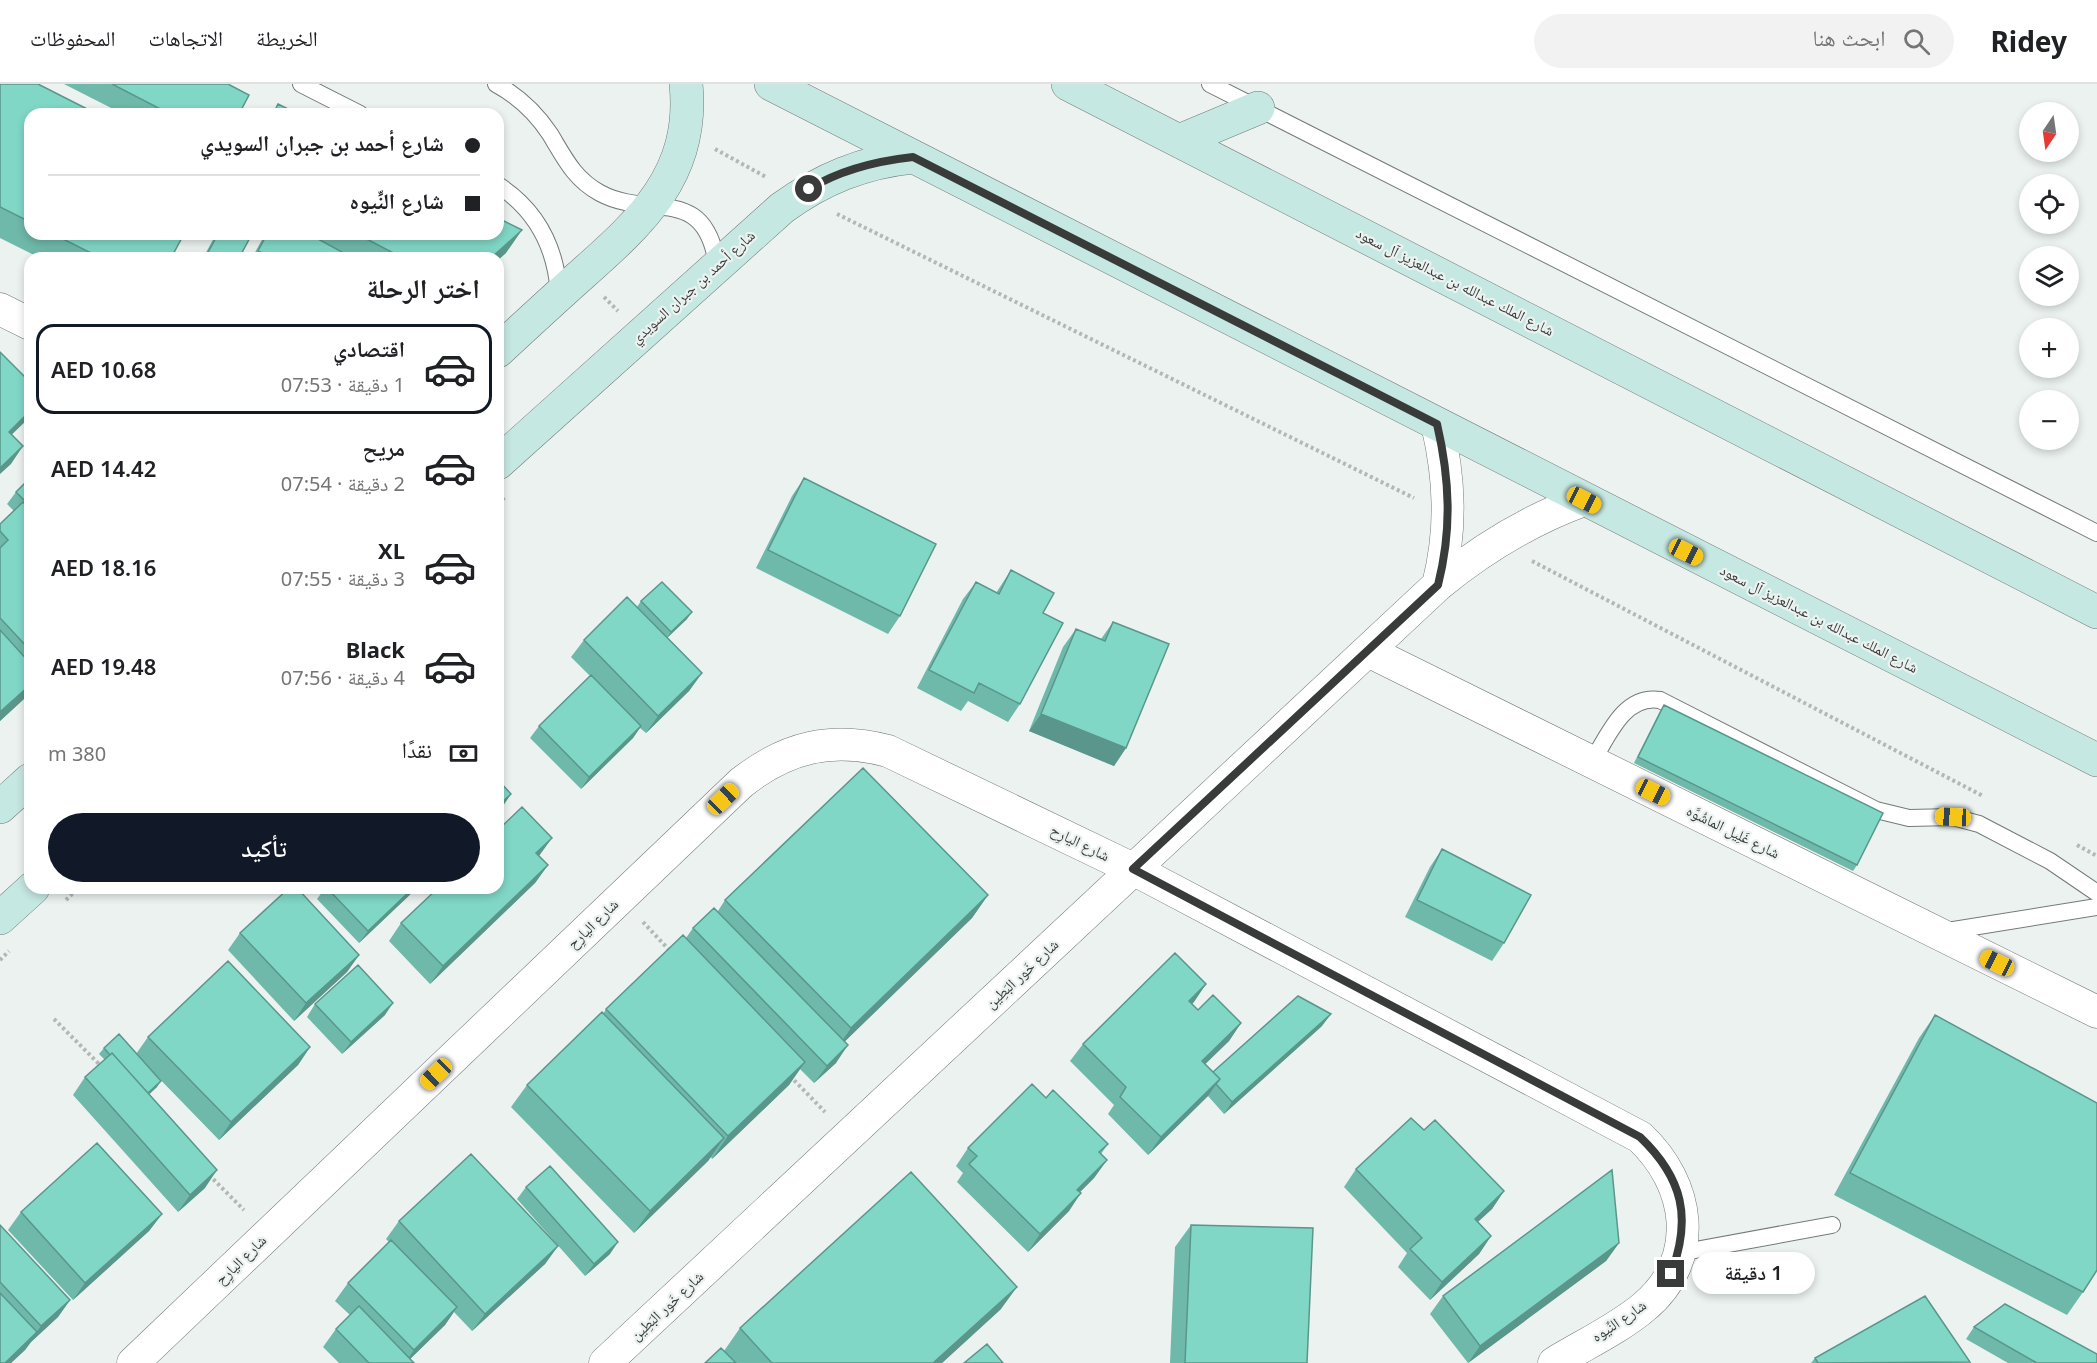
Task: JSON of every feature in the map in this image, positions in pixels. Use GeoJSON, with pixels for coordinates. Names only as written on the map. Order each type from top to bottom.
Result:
{"type":"FeatureCollection","features":[{"type":"Feature","properties":{"kind":"main road"},"geometry":{"type":"LineString","coordinates":[[504,345],[622,239],[653,205],[672,172],[685,133],[688,107],[686,84]]}},
{"type":"Feature","properties":{"kind":"main road","name":"شارع الملك عبدالله بن عبدالعزيز آل سعود"},"geometry":{"type":"LineString","coordinates":[[771,84],[2097,760]]}},
{"type":"Feature","properties":{"kind":"main road","name":"شارع الملك عبدالله بن عبدالعزيز آل سعود"},"geometry":{"type":"LineString","coordinates":[[1068,84],[2097,612]]}},
{"type":"Feature","properties":{"kind":"main road"},"geometry":{"type":"LineString","coordinates":[[1179,141],[1258,108]]}},
{"type":"Feature","properties":{"kind":"main road","name":"شارع أحمد بن جبران السويدي"},"geometry":{"type":"LineString","coordinates":[[504,458],[717,264],[799,195],[842,173],[889,159],[913,157]]}},
{"type":"Feature","properties":{"kind":"main road"},"geometry":{"type":"LineString","coordinates":[[0,807],[24,785]]}},
{"type":"Feature","properties":{"kind":"main road"},"geometry":{"type":"LineString","coordinates":[[0,918],[26,894]]}},
{"type":"Feature","properties":{"kind":"street"},"geometry":{"type":"LineString","coordinates":[[0,309],[24,321]]}},
{"type":"Feature","properties":{"kind":"street"},"geometry":{"type":"LineString","coordinates":[[1437,424],[1447,470],[1449,516],[1438,585]]}},
{"type":"Feature","properties":{"kind":"street","name":"شارع خَور البَطِين"},"geometry":{"type":"LineString","coordinates":[[606,1363],[1438,585],[1495,542],[1553,512],[1584,500]]}},
{"type":"Feature","properties":{"kind":"street","name":"شارع غَلِيل الماشُوَّه"},"geometry":{"type":"LineString","coordinates":[[1368,651],[2097,1012]]}},
{"type":"Feature","properties":{"kind":"street","name":"شارع اليارِح"},"geometry":{"type":"LineString","coordinates":[[133,1363],[758,769],[799,749],[821,744],[855,744],[888,751],[1133,869]]}},
{"type":"Feature","properties":{"kind":"street","name":"شارع النِّيوه"},"geometry":{"type":"LineString","coordinates":[[1133,869],[1640,1137],[1656,1152],[1678,1189],[1682,1210],[1683,1232],[1679,1253],[1665,1282],[1644,1307],[1554,1363]]}},
{"type":"Feature","properties":{"kind":"lane"},"geometry":{"type":"LineString","coordinates":[[301,84],[348,108]]}},
{"type":"Feature","properties":{"kind":"lane"},"geometry":{"type":"LineString","coordinates":[[496,84],[522,101],[537,116],[570,168],[584,182],[616,200],[669,205],[685,210],[698,220],[708,232],[717,264]]}},
{"type":"Feature","properties":{"kind":"lane"},"geometry":{"type":"LineString","coordinates":[[1210,84],[2097,533]]}},
{"type":"Feature","properties":{"kind":"lane"},"geometry":{"type":"LineString","coordinates":[[504,190],[529,210],[542,228],[552,249],[558,272],[559,295]]}},
{"type":"Feature","properties":{"kind":"lane"},"geometry":{"type":"LineString","coordinates":[[1592,762],[1631,705],[1650,698],[1660,700],[1876,810],[1909,818],[1953,817],[1979,824],[2050,861],[2097,892]]}},
{"type":"Feature","properties":{"kind":"lane"},"geometry":{"type":"LineString","coordinates":[[1937,933],[2097,907]]}},
{"type":"Feature","properties":{"kind":"lane"},"geometry":{"type":"LineString","coordinates":[[1679,1253],[1833,1225]]}},
{"type":"Feature","properties":{"kind":"path"},"geometry":{"type":"LineString","coordinates":[[685,133],[799,195],[1449,516]]}},
{"type":"Feature","properties":{"kind":"path"},"geometry":{"type":"LineString","coordinates":[[602,295],[621,314],[605,331],[623,350]]}},
{"type":"Feature","properties":{"kind":"path"},"geometry":{"type":"LineString","coordinates":[[1495,542],[1991,801]]}},
{"type":"Feature","properties":{"kind":"path"},"geometry":{"type":"LineString","coordinates":[[2076,845],[2097,856]]}},
{"type":"Feature","properties":{"kind":"path"},"geometry":{"type":"LineString","coordinates":[[620,898],[677,958]]}},
{"type":"Feature","properties":{"kind":"path"},"geometry":{"type":"LineString","coordinates":[[54,1019],[104,1069]]}},
{"type":"Feature","properties":{"kind":"path"},"geometry":{"type":"LineString","coordinates":[[783,1068],[848,1136]]}},
{"type":"Feature","properties":{"kind":"path"},"geometry":{"type":"LineString","coordinates":[[202,1168],[268,1234]]}},
{"type":"Feature","properties":{"kind":"building"},"geometry":{"type":"Polygon","coordinates":[[[0,84],[38,84],[85,108],[24,108],[24,219],[0,207],[0,84]]]}},
{"type":"Feature","properties":{"kind":"building"},"geometry":{"type":"Polygon","coordinates":[[[112,84],[228,84],[249,95],[242,108],[158,108],[112,84]]]}},
{"type":"Feature","properties":{"kind":"building"},"geometry":{"type":"Polygon","coordinates":[[[504,221],[522,230],[498,252],[392,252],[368,240],[504,240],[504,221]]]}},
{"type":"Feature","properties":{"kind":"building"},"geometry":{"type":"Polygon","coordinates":[[[65,240],[181,240],[174,252],[89,252],[65,240]]]}},
{"type":"Feature","properties":{"kind":"building"},"geometry":{"type":"Polygon","coordinates":[[[215,240],[249,240],[242,252],[208,252],[215,240]]]}},
{"type":"Feature","properties":{"kind":"building"},"geometry":{"type":"Polygon","coordinates":[[[264,240],[320,240],[342,252],[260,252],[258,251],[264,240]]]}},
{"type":"Feature","properties":{"kind":"building"},"geometry":{"type":"Polygon","coordinates":[[[0,352],[24,376],[24,417],[9,432],[23,446],[0,468],[0,352]]]}},
{"type":"Feature","properties":{"kind":"building"},"geometry":{"type":"Polygon","coordinates":[[[804,478],[936,544],[900,616],[768,550],[804,478]]]}},
{"type":"Feature","properties":{"kind":"building"},"geometry":{"type":"Polygon","coordinates":[[[24,484],[24,500],[16,492],[24,484]]]}},
{"type":"Feature","properties":{"kind":"building"},"geometry":{"type":"Polygon","coordinates":[[[23,502],[24,644],[0,618],[0,548],[8,540],[0,531],[0,524],[23,502]]]}},
{"type":"Feature","properties":{"kind":"building"},"geometry":{"type":"Polygon","coordinates":[[[1011,570],[1054,593],[1043,613],[1063,623],[1020,704],[979,683],[974,693],[929,670],[976,582],[999,594],[1011,570]]]}},
{"type":"Feature","properties":{"kind":"building"},"geometry":{"type":"Polygon","coordinates":[[[662,582],[692,612],[671,632],[641,601],[662,582]]]}},
{"type":"Feature","properties":{"kind":"building"},"geometry":{"type":"Polygon","coordinates":[[[627,597],[702,673],[658,716],[584,640],[627,597]]]}},
{"type":"Feature","properties":{"kind":"building"},"geometry":{"type":"Polygon","coordinates":[[[1113,622],[1169,644],[1126,748],[1041,714],[1076,629],[1105,641],[1113,622]]]}},
{"type":"Feature","properties":{"kind":"building"},"geometry":{"type":"Polygon","coordinates":[[[0,630],[24,656],[24,690],[0,712],[0,630]]]}},
{"type":"Feature","properties":{"kind":"building"},"geometry":{"type":"Polygon","coordinates":[[[591,675],[641,726],[589,777],[539,726],[591,675]]]}},
{"type":"Feature","properties":{"kind":"building"},"geometry":{"type":"Polygon","coordinates":[[[1664,705],[1883,813],[1857,865],[1638,757],[1664,705]]]}},
{"type":"Feature","properties":{"kind":"building"},"geometry":{"type":"Polygon","coordinates":[[[863,768],[988,895],[851,1028],[725,900],[863,768]]]}},
{"type":"Feature","properties":{"kind":"building"},"geometry":{"type":"Polygon","coordinates":[[[504,786],[511,794],[504,800],[504,786]]]}},
{"type":"Feature","properties":{"kind":"building"},"geometry":{"type":"Polygon","coordinates":[[[522,807],[552,838],[536,853],[548,865],[443,966],[401,923],[432,894],[504,894],[504,824],[522,807]]]}},
{"type":"Feature","properties":{"kind":"building"},"geometry":{"type":"Polygon","coordinates":[[[1442,849],[1531,895],[1504,943],[1417,900],[1442,849]]]}},
{"type":"Feature","properties":{"kind":"building"},"geometry":{"type":"Polygon","coordinates":[[[282,894],[303,894],[359,955],[306,1003],[240,933],[282,894]]]}},
{"type":"Feature","properties":{"kind":"building"},"geometry":{"type":"Polygon","coordinates":[[[333,894],[407,894],[368,931],[333,894]]]}},
{"type":"Feature","properties":{"kind":"building"},"geometry":{"type":"Polygon","coordinates":[[[714,908],[848,1045],[827,1066],[693,928],[714,908]]]}},
{"type":"Feature","properties":{"kind":"building"},"geometry":{"type":"Polygon","coordinates":[[[683,935],[805,1062],[728,1136],[606,1009],[683,935]]]}},
{"type":"Feature","properties":{"kind":"building"},"geometry":{"type":"Polygon","coordinates":[[[1175,953],[1206,984],[1189,1001],[1198,1010],[1213,995],[1241,1023],[1202,1061],[1220,1079],[1161,1137],[1120,1097],[1126,1087],[1083,1044],[1175,953]]]}},
{"type":"Feature","properties":{"kind":"building"},"geometry":{"type":"Polygon","coordinates":[[[228,961],[310,1047],[231,1122],[148,1037],[228,961]]]}},
{"type":"Feature","properties":{"kind":"building"},"geometry":{"type":"Polygon","coordinates":[[[358,965],[393,1003],[351,1042],[315,1004],[358,965]]]}},
{"type":"Feature","properties":{"kind":"building"},"geometry":{"type":"Polygon","coordinates":[[[1298,996],[1331,1014],[1232,1102],[1216,1084],[1220,1079],[1213,1072],[1298,996]]]}},
{"type":"Feature","properties":{"kind":"building"},"geometry":{"type":"Polygon","coordinates":[[[602,1012],[724,1138],[650,1211],[527,1085],[602,1012]]]}},
{"type":"Feature","properties":{"kind":"building"},"geometry":{"type":"Polygon","coordinates":[[[1935,1015],[2097,1103],[2097,1270],[2083,1292],[1850,1173],[1935,1015]]]}},
{"type":"Feature","properties":{"kind":"building"},"geometry":{"type":"Polygon","coordinates":[[[119,1034],[161,1081],[148,1093],[112,1053],[110,1055],[104,1048],[119,1034]]]}},
{"type":"Feature","properties":{"kind":"building"},"geometry":{"type":"Polygon","coordinates":[[[112,1053],[217,1170],[190,1195],[85,1077],[112,1053]]]}},
{"type":"Feature","properties":{"kind":"building"},"geometry":{"type":"Polygon","coordinates":[[[1032,1084],[1046,1098],[1053,1090],[1108,1144],[1099,1152],[1107,1160],[1077,1190],[1081,1193],[1040,1234],[969,1164],[977,1156],[968,1148],[1032,1084]]]}},
{"type":"Feature","properties":{"kind":"building"},"geometry":{"type":"Polygon","coordinates":[[[1411,1118],[1424,1130],[1435,1120],[1504,1191],[1475,1219],[1491,1236],[1442,1282],[1410,1249],[1422,1238],[1356,1169],[1411,1118]]]}},
{"type":"Feature","properties":{"kind":"building"},"geometry":{"type":"Polygon","coordinates":[[[97,1143],[162,1214],[85,1283],[21,1212],[97,1143]]]}},
{"type":"Feature","properties":{"kind":"building"},"geometry":{"type":"Polygon","coordinates":[[[471,1154],[558,1246],[485,1314],[399,1221],[471,1154]]]}},
{"type":"Feature","properties":{"kind":"building"},"geometry":{"type":"Polygon","coordinates":[[[550,1166],[618,1242],[594,1264],[526,1187],[550,1166]]]}},
{"type":"Feature","properties":{"kind":"building"},"geometry":{"type":"Polygon","coordinates":[[[1612,1170],[1619,1243],[1480,1346],[1443,1296],[1612,1170]]]}},
{"type":"Feature","properties":{"kind":"building"},"geometry":{"type":"Polygon","coordinates":[[[911,1172],[1017,1287],[933,1363],[772,1363],[740,1328],[911,1172]]]}},
{"type":"Feature","properties":{"kind":"building"},"geometry":{"type":"Polygon","coordinates":[[[0,1225],[70,1300],[41,1326],[0,1282],[0,1225]]]}},
{"type":"Feature","properties":{"kind":"building"},"geometry":{"type":"Polygon","coordinates":[[[1191,1225],[1313,1228],[1307,1363],[1185,1363],[1191,1225]]]}},
{"type":"Feature","properties":{"kind":"building"},"geometry":{"type":"Polygon","coordinates":[[[391,1240],[457,1307],[414,1350],[348,1283],[391,1240]]]}},
{"type":"Feature","properties":{"kind":"building"},"geometry":{"type":"Polygon","coordinates":[[[0,1293],[37,1332],[5,1363],[0,1363],[0,1293]]]}},
{"type":"Feature","properties":{"kind":"building"},"geometry":{"type":"Polygon","coordinates":[[[1925,1296],[1970,1362],[1818,1363],[1815,1358],[1925,1296]]]}},
{"type":"Feature","properties":{"kind":"building"},"geometry":{"type":"Polygon","coordinates":[[[2005,1304],[2097,1354],[2097,1363],[2037,1363],[1974,1327],[2005,1304]]]}},
{"type":"Feature","properties":{"kind":"building"},"geometry":{"type":"Polygon","coordinates":[[[359,1306],[414,1363],[369,1363],[336,1329],[359,1306]]]}},
{"type":"Feature","properties":{"kind":"building"},"geometry":{"type":"Polygon","coordinates":[[[987,1344],[1003,1363],[964,1363],[987,1344]]]}},
{"type":"Feature","properties":{"kind":"building"},"geometry":{"type":"Polygon","coordinates":[[[721,1348],[736,1363],[705,1363],[721,1348]]]}},
{"type":"Feature","properties":{"kind":"route"},"geometry":{"type":"LineString","coordinates":[[809,189],[865,165],[889,159],[913,157],[1437,424],[1447,470],[1449,493],[1447,539],[1438,585],[1133,869],[1640,1137],[1656,1152],[1678,1189],[1683,1232],[1679,1253],[1671,1274]]}}]}
